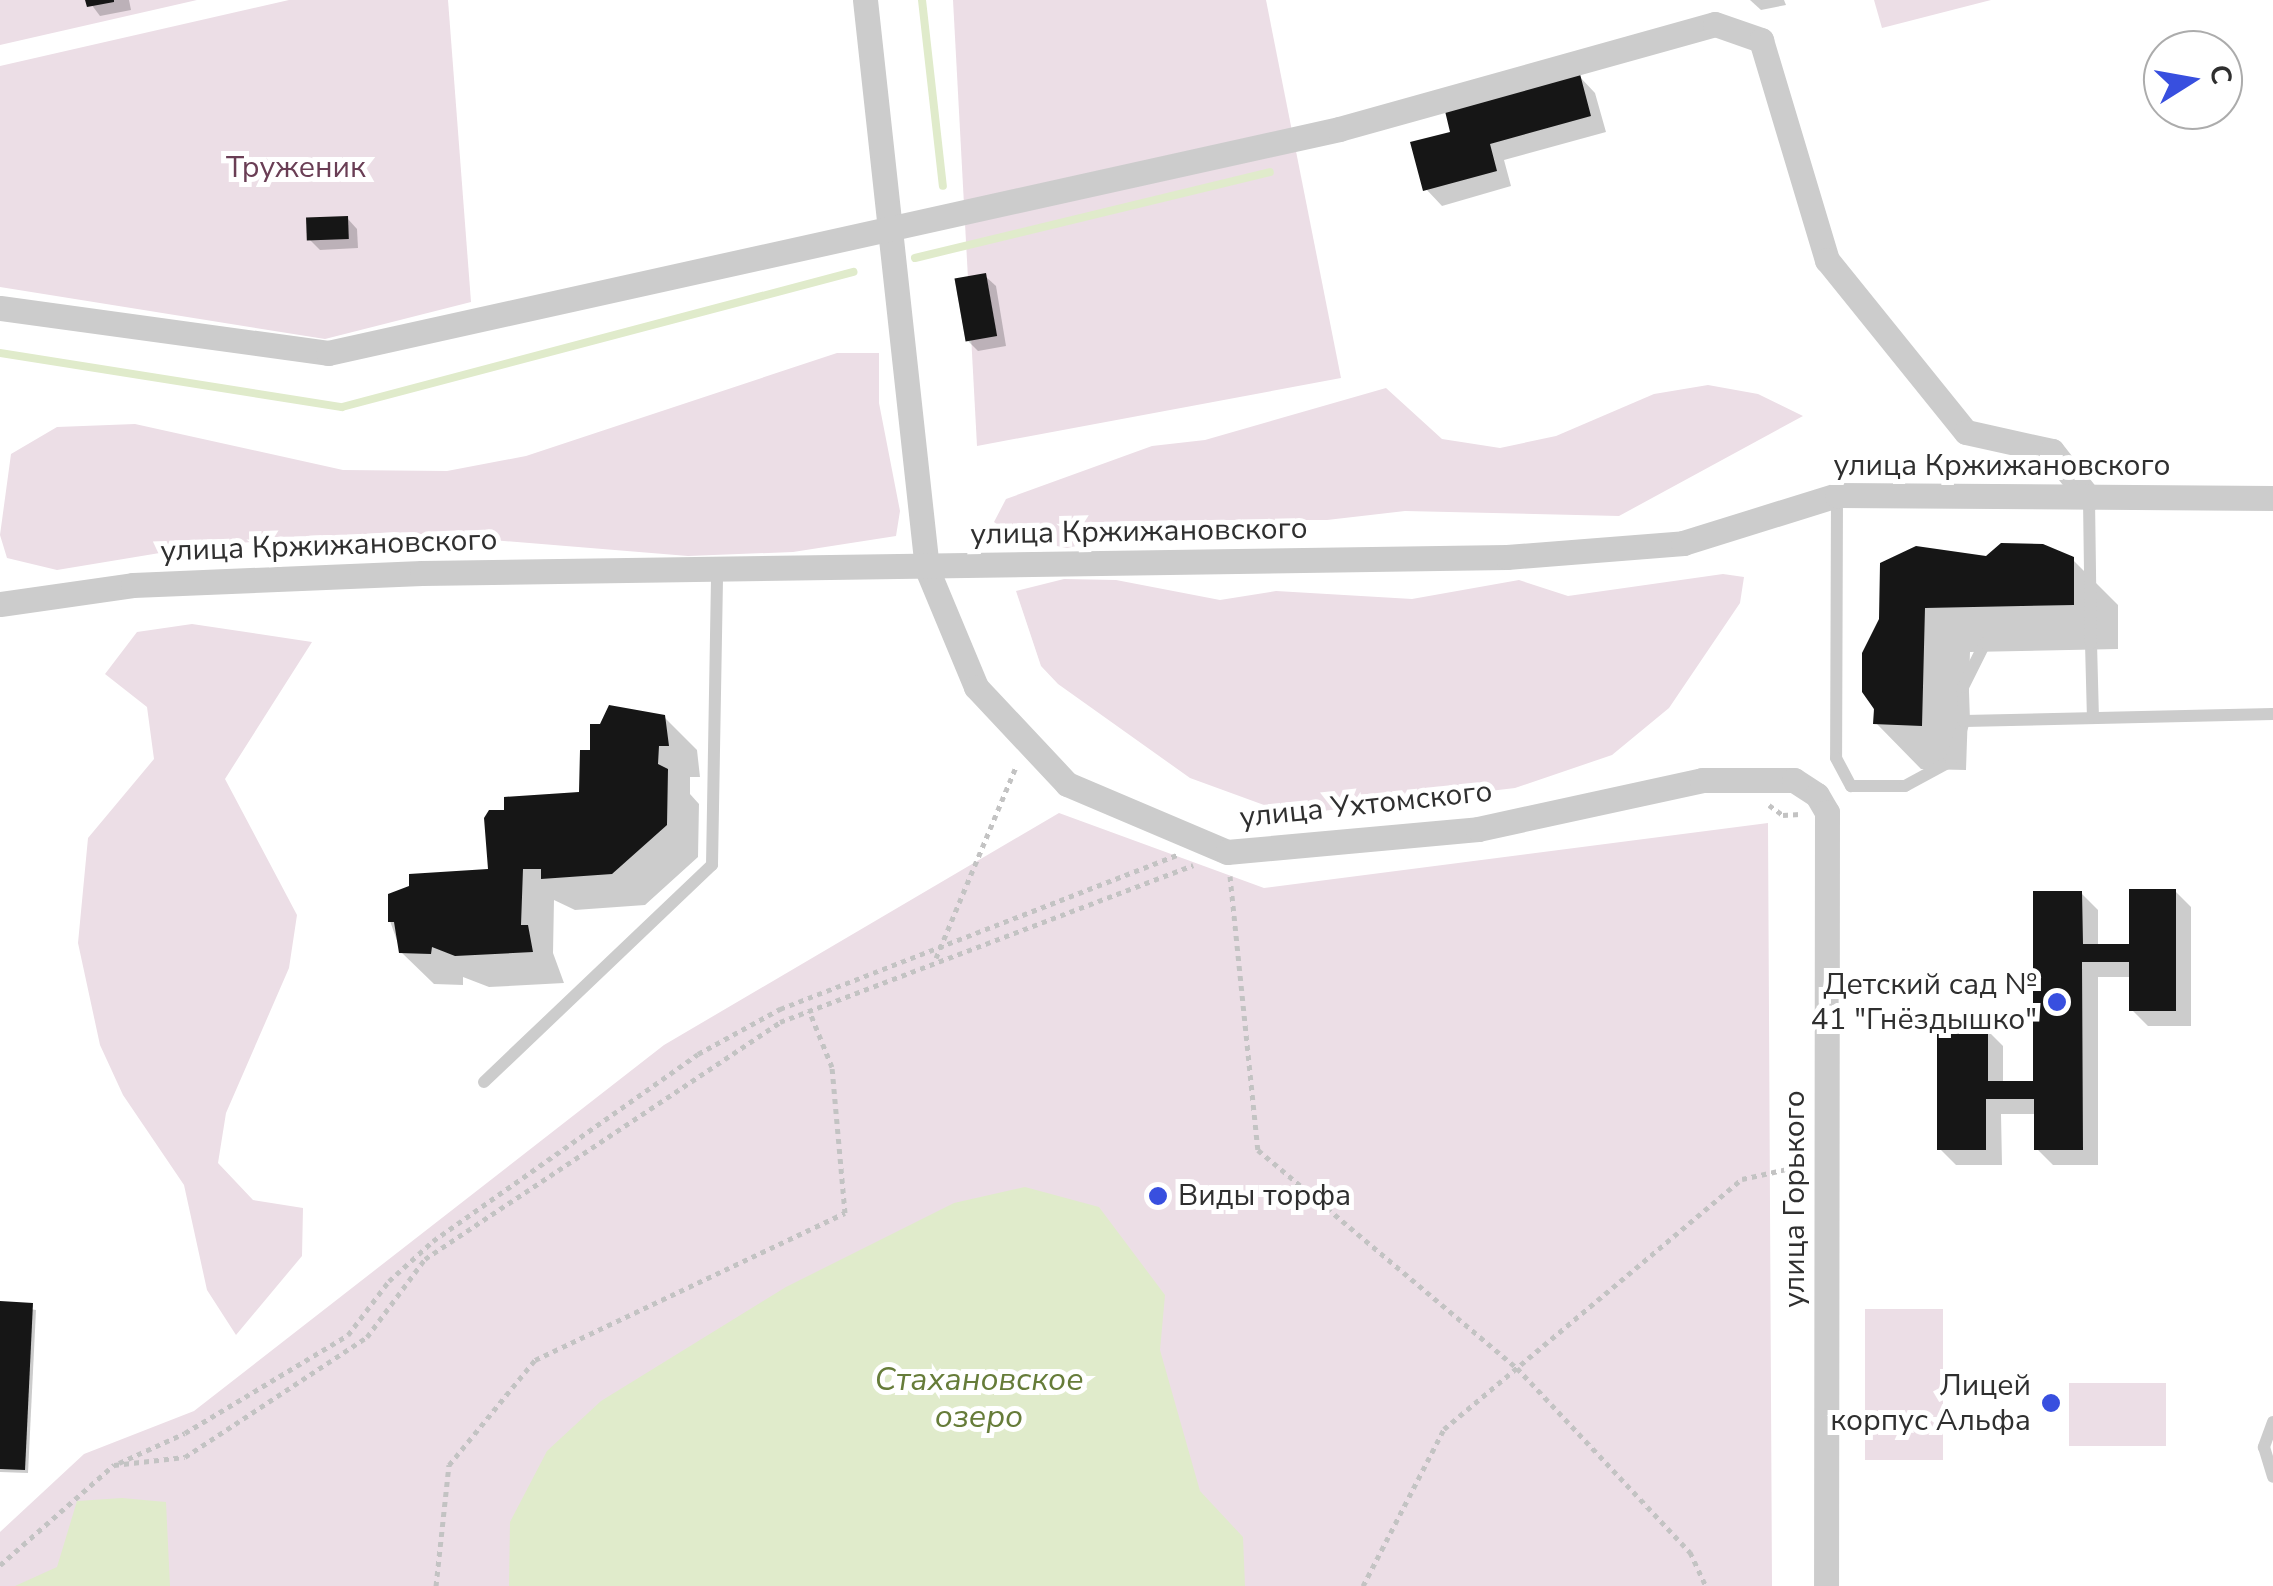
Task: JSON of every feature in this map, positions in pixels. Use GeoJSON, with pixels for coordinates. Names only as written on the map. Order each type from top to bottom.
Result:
{"type":"FeatureCollection","features":[{"type":"Feature","properties":{"kind":"street","name":"улица Ухтомского"},"geometry":{"type":"LineString","coordinates":[[865,0],[927,569],[976,687],[1067,784],[1218,848],[1478,829],[1702,780],[1794,780],[1822,804]]}},
{"type":"Feature","properties":{"kind":"street"},"geometry":{"type":"LineString","coordinates":[[0,308],[328,353],[889,232],[1339,128],[1715,24],[1760,40],[1827,260],[1966,432],[2052,451],[2089,498]]}},
{"type":"Feature","properties":{"kind":"street","name":"улица Кржижановского"},"geometry":{"type":"LineString","coordinates":[[0,604],[190,582],[1566,554],[1683,542],[1837,496],[2273,498]]}},
{"type":"Feature","properties":{"kind":"street","name":"улица Горького"},"geometry":{"type":"LineString","coordinates":[[1822,804],[1828,1160],[1826,1586]]}},
{"type":"Feature","properties":{"kind":"lane"},"geometry":{"type":"LineString","coordinates":[[1837,496],[1841,773],[1851,786],[1905,786],[1951,761],[1964,722],[1962,687],[1985,643],[2090,643]]}},
{"type":"Feature","properties":{"kind":"lane"},"geometry":{"type":"LineString","coordinates":[[2089,498],[2093,717]]}},
{"type":"Feature","properties":{"kind":"lane"},"geometry":{"type":"LineString","coordinates":[[484,1082],[712,865],[717,571]]}},
{"type":"Feature","properties":{"kind":"lane"},"geometry":{"type":"LineString","coordinates":[[1964,722],[2273,714]]}},
{"type":"Feature","properties":{"kind":"lane"},"geometry":{"type":"LineString","coordinates":[[2273,1422],[2264,1448],[2273,1477]]}},
{"type":"Feature","properties":{"kind":"path"},"geometry":{"type":"LineString","coordinates":[[936,958],[1026,740]]}},
{"type":"Feature","properties":{"kind":"path"},"geometry":{"type":"LineString","coordinates":[[0,1565],[114,1465],[185,1433],[348,1334],[389,1281],[433,1241],[698,1054],[780,1009],[942,943],[1218,848]]}},
{"type":"Feature","properties":{"kind":"path"},"geometry":{"type":"LineString","coordinates":[[114,1465],[185,1457],[238,1423],[367,1337],[424,1259],[486,1214],[780,1022],[1218,848]]}},
{"type":"Feature","properties":{"kind":"path"},"geometry":{"type":"LineString","coordinates":[[1218,848],[1258,1150],[1517,1368],[1690,1552],[1706,1586]]}},
{"type":"Feature","properties":{"kind":"path"},"geometry":{"type":"LineString","coordinates":[[436,1586],[449,1465],[535,1360],[846,1213],[832,1067],[809,1010]]}},
{"type":"Feature","properties":{"kind":"path"},"geometry":{"type":"LineString","coordinates":[[1363,1586],[1444,1429],[1742,1179],[1828,1160]]}},
{"type":"Feature","properties":{"kind":"green space"},"geometry":{"type":"Polygon","coordinates":[[[0,0],[197,0],[0,45],[0,0]]]}},
{"type":"Feature","properties":{"kind":"green space","name":"Труженик"},"geometry":{"type":"Polygon","coordinates":[[[289,0],[448,0],[471,302],[325,339],[0,287],[0,66],[289,0]]]}},
{"type":"Feature","properties":{"kind":"green space"},"geometry":{"type":"Polygon","coordinates":[[[953,0],[1266,0],[1341,378],[977,446],[953,0]]]}},
{"type":"Feature","properties":{"kind":"green space"},"geometry":{"type":"Polygon","coordinates":[[[1874,0],[1991,0],[1882,28],[1874,0]]]}},
{"type":"Feature","properties":{"kind":"green space"},"geometry":{"type":"Polygon","coordinates":[[[837,353],[879,353],[879,403],[900,511],[896,536],[793,552],[688,556],[394,532],[208,545],[57,570],[7,558],[0,535],[11,454],[57,427],[135,424],[343,470],[447,471],[526,456],[837,353]]]}},
{"type":"Feature","properties":{"kind":"green space"},"geometry":{"type":"Polygon","coordinates":[[[1708,385],[1758,394],[1803,416],[1619,516],[1405,511],[1327,520],[1197,520],[1067,548],[1016,538],[994,522],[1006,499],[1152,446],[1205,440],[1386,388],[1442,439],[1500,448],[1556,436],[1654,394],[1708,385]]]}},
{"type":"Feature","properties":{"kind":"green space"},"geometry":{"type":"Polygon","coordinates":[[[1723,574],[1744,577],[1740,603],[1669,708],[1612,755],[1515,788],[1314,812],[1264,805],[1190,778],[1058,684],[1041,666],[1016,591],[1064,579],[1116,580],[1220,600],[1276,591],[1412,599],[1519,580],[1568,596],[1723,574]]]}},
{"type":"Feature","properties":{"kind":"green space"},"geometry":{"type":"Polygon","coordinates":[[[192,624],[312,642],[225,779],[297,915],[289,968],[226,1113],[218,1163],[253,1200],[303,1208],[302,1256],[236,1335],[207,1290],[184,1185],[123,1095],[100,1045],[78,943],[88,838],[154,759],[147,707],[105,674],[137,632],[192,624]]]}},
{"type":"Feature","properties":{"kind":"green space"},"geometry":{"type":"Polygon","coordinates":[[[1059,813],[1264,888],[1768,823],[1772,1586],[0,1586],[0,1532],[84,1454],[194,1411],[664,1045],[1059,813]]]}},
{"type":"Feature","properties":{"kind":"green space"},"geometry":{"type":"Polygon","coordinates":[[[1865,1309],[1943,1309],[1943,1460],[1865,1460],[1865,1309]]]}},
{"type":"Feature","properties":{"kind":"green space"},"geometry":{"type":"Polygon","coordinates":[[[2069,1383],[2166,1383],[2166,1446],[2069,1446],[2069,1383]]]}},
{"type":"Feature","properties":{"kind":"water","name":"Стахановское озеро"},"geometry":{"type":"Polygon","coordinates":[[[1025,1187],[1099,1207],[1165,1295],[1160,1350],[1200,1491],[1243,1537],[1245,1586],[509,1586],[510,1522],[547,1451],[601,1401],[786,1287],[954,1203],[1025,1187]]]}},
{"type":"Feature","properties":{"kind":"water"},"geometry":{"type":"Polygon","coordinates":[[[122,1498],[166,1502],[170,1586],[15,1586],[57,1567],[77,1501],[122,1498]]]}},
{"type":"Feature","properties":{"kind":"building"},"geometry":{"type":"Polygon","coordinates":[[[85,0],[114,0],[114,2],[87,7],[85,0]]]}},
{"type":"Feature","properties":{"kind":"building"},"geometry":{"type":"Polygon","coordinates":[[[1580,74],[1591,116],[1490,144],[1497,171],[1423,191],[1410,142],[1450,132],[1445,111],[1580,74]]]}},
{"type":"Feature","properties":{"kind":"building"},"geometry":{"type":"Polygon","coordinates":[[[348,216],[349,239],[307,240],[306,217],[348,216]]]}},
{"type":"Feature","properties":{"kind":"building"},"geometry":{"type":"Polygon","coordinates":[[[986,273],[997,336],[966,342],[954,279],[986,273]]]}},
{"type":"Feature","properties":{"kind":"building"},"geometry":{"type":"Polygon","coordinates":[[[2001,543],[2043,544],[2074,557],[2074,605],[1925,608],[1922,726],[1873,724],[1874,709],[1862,692],[1862,653],[1879,619],[1880,563],[1916,546],[1986,556],[2001,543]]]}},
{"type":"Feature","properties":{"kind":"building"},"geometry":{"type":"Polygon","coordinates":[[[609,705],[665,715],[669,746],[659,746],[658,764],[668,769],[667,825],[612,874],[541,879],[541,869],[523,869],[521,925],[528,925],[533,952],[455,956],[432,947],[431,954],[399,953],[394,922],[388,922],[388,894],[409,886],[409,874],[488,869],[484,818],[489,810],[504,810],[504,797],[579,792],[580,750],[590,750],[590,724],[600,724],[609,705]]]}},
{"type":"Feature","properties":{"kind":"building"},"geometry":{"type":"Polygon","coordinates":[[[2129,889],[2176,889],[2176,1011],[2129,1011],[2129,962],[2082,962],[2083,1150],[2034,1150],[2034,1099],[1986,1099],[1986,1150],[1937,1150],[1937,1028],[1988,1028],[1988,1081],[2033,1081],[2033,891],[2082,891],[2083,944],[2129,944],[2129,889]]]}},
{"type":"Feature","properties":{"kind":"building"},"geometry":{"type":"Polygon","coordinates":[[[0,1301],[33,1303],[25,1470],[0,1469],[0,1301]]]}},
{"type":"Feature","properties":{"kind":"waterway"},"geometry":{"type":"LineString","coordinates":[[922,0],[943,186]]}},
{"type":"Feature","properties":{"kind":"waterway"},"geometry":{"type":"LineString","coordinates":[[915,258],[1270,172]]}},
{"type":"Feature","properties":{"kind":"waterway"},"geometry":{"type":"LineString","coordinates":[[0,353],[342,407],[853,272]]}},
{"type":"Feature","properties":{"kind":"place","name":"Детский сад № 41 \"Гнёздышко\""},"geometry":{"type":"Point","coordinates":[2057,1002]}},
{"type":"Feature","properties":{"kind":"place","name":"Виды торфа"},"geometry":{"type":"Point","coordinates":[1158,1196]}},
{"type":"Feature","properties":{"kind":"place","name":"Лицей корпус Альфа"},"geometry":{"type":"Point","coordinates":[2051,1403]}}]}
